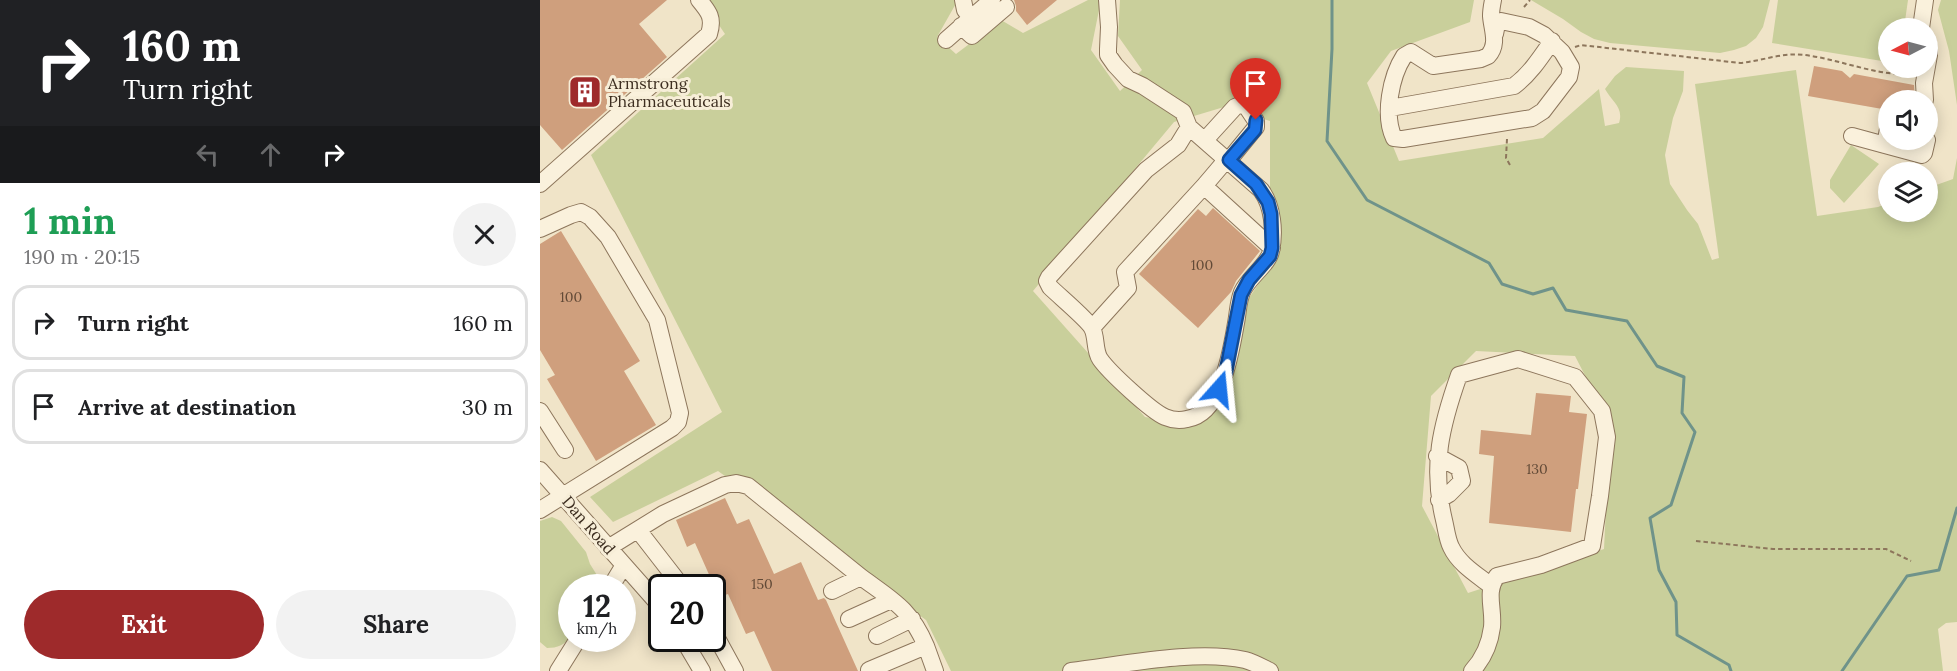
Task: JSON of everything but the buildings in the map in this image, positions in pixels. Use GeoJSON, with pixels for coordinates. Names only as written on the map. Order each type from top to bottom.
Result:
{"type":"FeatureCollection","features":[{"type":"Feature","properties":{"kind":"street"},"geometry":{"type":"LineString","coordinates":[[540,184],[709,34],[712,26],[710,12],[699,0]]}},
{"type":"Feature","properties":{"kind":"street"},"geometry":{"type":"LineString","coordinates":[[963,0],[966,22]]}},
{"type":"Feature","properties":{"kind":"street"},"geometry":{"type":"LineString","coordinates":[[1107,0],[1102,59],[1128,79],[1183,112],[1189,128],[1256,184],[1268,202],[1271,214],[1272,248],[1270,256],[1249,280],[1241,295],[1226,371],[1219,389],[1204,412],[1193,418],[1172,419],[1150,407],[1101,359],[1092,328],[1050,287],[1048,279],[1146,170],[1178,145],[1189,128]]}},
{"type":"Feature","properties":{"kind":"street"},"geometry":{"type":"LineString","coordinates":[[1493,0],[1491,16],[1495,34]]}},
{"type":"Feature","properties":{"kind":"street"},"geometry":{"type":"LineString","coordinates":[[1504,0],[1503,14],[1509,21]]}},
{"type":"Feature","properties":{"kind":"street"},"geometry":{"type":"LineString","coordinates":[[1922,18],[1925,0]]}},
{"type":"Feature","properties":{"kind":"street"},"geometry":{"type":"LineString","coordinates":[[946,40],[966,22],[999,4]]}},
{"type":"Feature","properties":{"kind":"street"},"geometry":{"type":"LineString","coordinates":[[1509,21],[1529,27],[1552,41],[1571,66],[1571,72],[1543,111],[1535,116],[1400,140],[1393,136],[1389,108],[1391,86],[1405,54],[1413,53],[1432,66],[1481,59],[1491,53],[1498,23],[1509,21]]}},
{"type":"Feature","properties":{"kind":"street"},"geometry":{"type":"LineString","coordinates":[[1389,108],[1514,86],[1522,80],[1552,41]]}},
{"type":"Feature","properties":{"kind":"street"},"geometry":{"type":"LineString","coordinates":[[1092,328],[1128,288],[1125,272],[1228,160],[1256,127],[1256,120],[1246,106],[1240,105],[1235,107],[1205,140]]}},
{"type":"Feature","properties":{"kind":"street"},"geometry":{"type":"LineString","coordinates":[[1852,136],[1878,137]]}},
{"type":"Feature","properties":{"kind":"street"},"geometry":{"type":"LineString","coordinates":[[1912,150],[1922,155],[1925,150]]}},
{"type":"Feature","properties":{"kind":"street"},"geometry":{"type":"LineString","coordinates":[[1204,186],[1272,248]]}},
{"type":"Feature","properties":{"kind":"street"},"geometry":{"type":"LineString","coordinates":[[540,229],[571,214],[581,212],[590,217],[608,237],[657,320],[680,413],[678,422],[672,428],[540,510]]}},
{"type":"Feature","properties":{"kind":"street"},"geometry":{"type":"LineString","coordinates":[[1472,671],[1481,661],[1492,626],[1490,585],[1497,576],[1541,565],[1592,546],[1600,496],[1607,437],[1602,411],[1575,377],[1518,359],[1459,375],[1444,417],[1437,456],[1439,500],[1450,546],[1463,564],[1490,585]]}},
{"type":"Feature","properties":{"kind":"street"},"geometry":{"type":"LineString","coordinates":[[540,411],[565,450]]}},
{"type":"Feature","properties":{"kind":"street"},"geometry":{"type":"LineString","coordinates":[[1437,456],[1459,468],[1462,481],[1439,500]]}},
{"type":"Feature","properties":{"kind":"street","name":"Dan Road"},"geometry":{"type":"LineString","coordinates":[[540,470],[648,592]]}},
{"type":"Feature","properties":{"kind":"street"},"geometry":{"type":"LineString","coordinates":[[608,548],[663,513],[725,485],[736,483],[748,486],[861,578],[906,610],[926,646],[935,671]]}},
{"type":"Feature","properties":{"kind":"street"},"geometry":{"type":"LineString","coordinates":[[638,530],[672,574]]}},
{"type":"Feature","properties":{"kind":"street"},"geometry":{"type":"LineString","coordinates":[[619,574],[624,565]]}},
{"type":"Feature","properties":{"kind":"street"},"geometry":{"type":"LineString","coordinates":[[832,591],[861,578]]}},
{"type":"Feature","properties":{"kind":"street"},"geometry":{"type":"LineString","coordinates":[[849,619],[891,600]]}},
{"type":"Feature","properties":{"kind":"street"},"geometry":{"type":"LineString","coordinates":[[877,636],[912,619]]}},
{"type":"Feature","properties":{"kind":"street"},"geometry":{"type":"LineString","coordinates":[[869,670],[926,646]]}},
{"type":"Feature","properties":{"kind":"street"},"geometry":{"type":"LineString","coordinates":[[558,671],[570,652]]}},
{"type":"Feature","properties":{"kind":"street"},"geometry":{"type":"LineString","coordinates":[[690,652],[701,671]]}},
{"type":"Feature","properties":{"kind":"street"},"geometry":{"type":"LineString","coordinates":[[725,652],[735,671]]}},
{"type":"Feature","properties":{"kind":"street"},"geometry":{"type":"LineString","coordinates":[[1071,671],[1183,657],[1221,656],[1247,660],[1270,671]]}},
{"type":"Feature","properties":{"kind":"path"},"geometry":{"type":"LineString","coordinates":[[1524,7],[1530,0]]}},
{"type":"Feature","properties":{"kind":"path"},"geometry":{"type":"LineString","coordinates":[[1588,46],[1740,63],[1790,54],[1805,55],[1878,71]]}},
{"type":"Feature","properties":{"kind":"path"},"geometry":{"type":"LineString","coordinates":[[1507,139],[1506,158],[1510,165]]}},
{"type":"Feature","properties":{"kind":"path"},"geometry":{"type":"LineString","coordinates":[[1696,541],[1773,549],[1886,549],[1911,561]]}},
{"type":"Feature","properties":{"kind":"green space"},"geometry":{"type":"Polygon","coordinates":[[[702,0],[958,0],[937,37],[956,54],[1001,20],[1023,33],[1088,0],[1101,0],[1091,50],[1120,91],[1142,70],[1118,36],[1120,0],[1474,0],[1470,22],[1391,51],[1367,83],[1399,161],[1543,138],[1599,89],[1605,126],[1619,123],[1619,109],[1605,89],[1626,67],[1684,71],[1683,91],[1673,118],[1665,155],[1670,184],[1698,224],[1712,260],[1719,258],[1695,84],[1796,70],[1817,216],[1878,207],[1878,222],[1938,222],[1938,184],[1953,179],[1957,158],[1957,622],[1946,623],[1938,629],[1943,671],[951,671],[926,620],[718,471],[613,522],[590,497],[722,412],[591,155],[725,34],[702,0]],[[1224,107],[1174,122],[1033,291],[1145,417],[1193,425],[1240,346],[1249,298],[1270,267],[1270,121],[1224,107]],[[1476,351],[1431,396],[1422,506],[1468,593],[1604,549],[1610,424],[1575,356],[1476,351]]]}},
{"type":"Feature","properties":{"kind":"green space"},"geometry":{"type":"Polygon","coordinates":[[[1531,0],[1770,0],[1763,27],[1756,38],[1746,46],[1720,53],[1610,43],[1594,39],[1531,0]]]}},
{"type":"Feature","properties":{"kind":"green space"},"geometry":{"type":"Polygon","coordinates":[[[1778,0],[1908,0],[1905,18],[1878,18],[1878,60],[1772,43],[1778,0]]]}},
{"type":"Feature","properties":{"kind":"green space"},"geometry":{"type":"Polygon","coordinates":[[[1941,0],[1957,0],[1957,105],[1949,51],[1938,10],[1941,0]]]}},
{"type":"Feature","properties":{"kind":"green space"},"geometry":{"type":"Polygon","coordinates":[[[1851,145],[1878,163],[1844,203],[1830,188],[1830,180],[1851,145]]]}},
{"type":"Feature","properties":{"kind":"green space"},"geometry":{"type":"Polygon","coordinates":[[[552,517],[561,521],[586,552],[596,574],[558,574],[558,646],[547,648],[540,642],[540,521],[552,517]]]}},
{"type":"Feature","properties":{"kind":"waterway"},"geometry":{"type":"LineString","coordinates":[[1332,0],[1327,141],[1367,200],[1489,263],[1502,284],[1533,294],[1553,288],[1566,310],[1627,321],[1657,366],[1684,377],[1682,413],[1695,432],[1671,505],[1650,518],[1659,570],[1676,602],[1677,635],[1729,665],[1731,671]]}},
{"type":"Feature","properties":{"kind":"waterway"},"geometry":{"type":"LineString","coordinates":[[1842,671],[1907,576],[1939,570],[1957,508]]}},
{"type":"Feature","properties":{"kind":"place","name":"Armstrong Pharmaceuticals"},"geometry":{"type":"Point","coordinates":[585,92]}},
{"type":"Feature","properties":{"kind":"route"},"geometry":{"type":"LineString","coordinates":[[1219,389],[1226,371],[1241,295],[1249,280],[1271,254],[1270,206],[1256,184],[1229,160],[1255,130],[1256,120]]}}]}
